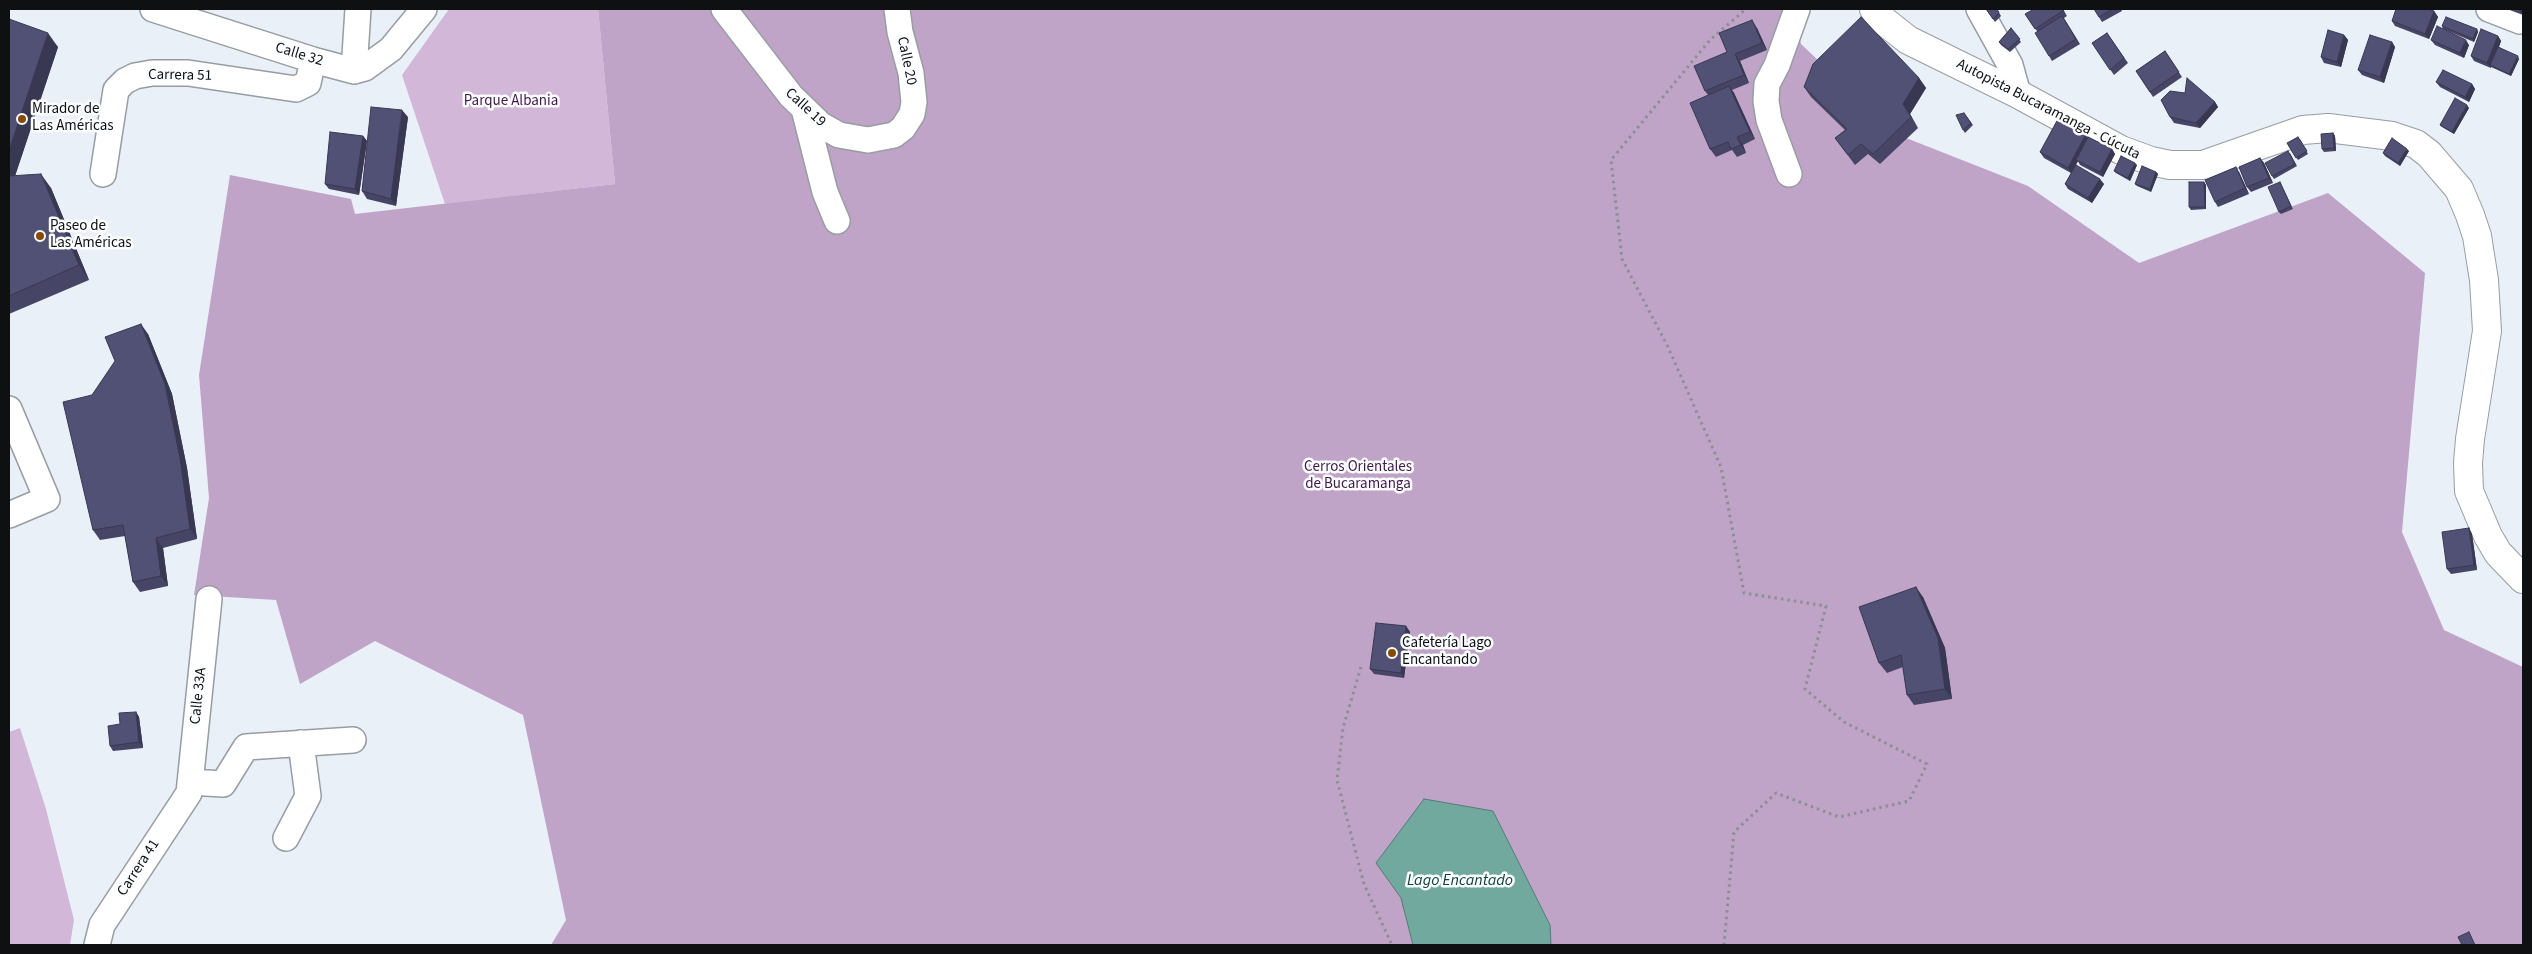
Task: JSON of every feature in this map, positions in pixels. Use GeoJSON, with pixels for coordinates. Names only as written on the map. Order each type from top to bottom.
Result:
{"type":"FeatureCollection","features":[{"type":"Feature","properties":{"kind":"highway","name":"Autopista Bucaramanga - Cúcuta"},"geometry":{"type":"LineString","coordinates":[[1874,9],[1884,21],[1908,40],[2018,94],[2121,150],[2170,165],[2189,166],[2215,162],[2289,135],[2314,129],[2375,132],[2416,144],[2429,154],[2459,189],[2470,215],[2476,236],[2484,280],[2487,331],[2470,439],[2468,463],[2469,491],[2488,536],[2498,553],[2523,579]]}},
{"type":"Feature","properties":{"kind":"street","name":"Calle 32"},"geometry":{"type":"LineString","coordinates":[[153,9],[312,60],[354,71]]}},
{"type":"Feature","properties":{"kind":"street"},"geometry":{"type":"LineString","coordinates":[[358,9],[354,71],[365,68],[391,50],[424,9]]}},
{"type":"Feature","properties":{"kind":"street","name":"Calle 19"},"geometry":{"type":"LineString","coordinates":[[724,9],[770,71],[804,109],[821,125],[838,135],[868,140],[894,135],[903,128],[912,114]]}},
{"type":"Feature","properties":{"kind":"street","name":"Calle 20"},"geometry":{"type":"LineString","coordinates":[[897,9],[900,32],[911,73],[914,102],[912,114]]}},
{"type":"Feature","properties":{"kind":"street"},"geometry":{"type":"LineString","coordinates":[[1789,174],[1769,120],[1766,101],[1768,84],[1777,65],[1796,9]]}},
{"type":"Feature","properties":{"kind":"street"},"geometry":{"type":"LineString","coordinates":[[1979,9],[2010,65],[2018,94]]}},
{"type":"Feature","properties":{"kind":"street"},"geometry":{"type":"LineString","coordinates":[[2489,9],[2520,21]]}},
{"type":"Feature","properties":{"kind":"street","name":"Carrera 51"},"geometry":{"type":"LineString","coordinates":[[103,174],[116,90],[125,81],[135,76],[152,73],[188,73],[296,89],[308,83],[312,60]]}},
{"type":"Feature","properties":{"kind":"street"},"geometry":{"type":"LineString","coordinates":[[804,109],[825,192],[837,221]]}},
{"type":"Feature","properties":{"kind":"street"},"geometry":{"type":"LineString","coordinates":[[9,409],[47,499],[9,515]]}},
{"type":"Feature","properties":{"kind":"street","name":"Calle 33A"},"geometry":{"type":"LineString","coordinates":[[189,787],[210,599]]}},
{"type":"Feature","properties":{"kind":"street"},"geometry":{"type":"LineString","coordinates":[[189,787],[223,784],[246,747],[352,740]]}},
{"type":"Feature","properties":{"kind":"street"},"geometry":{"type":"LineString","coordinates":[[286,838],[308,796],[300,743]]}},
{"type":"Feature","properties":{"kind":"street","name":"Carrera 41"},"geometry":{"type":"LineString","coordinates":[[97,945],[102,924],[189,787]]}},
{"type":"Feature","properties":{"kind":"path"},"geometry":{"type":"LineString","coordinates":[[1724,945],[1734,832],[1776,793],[1839,817],[1909,801],[1927,764],[1844,722],[1805,689],[1826,606],[1744,593],[1721,467],[1668,347],[1622,259],[1611,160],[1710,40],[1746,9]]}},
{"type":"Feature","properties":{"kind":"path"},"geometry":{"type":"LineString","coordinates":[[1361,667],[1342,728],[1337,780],[1364,884],[1392,945]]}},
{"type":"Feature","properties":{"kind":"green space","name":"Parque Albania"},"geometry":{"type":"Polygon","coordinates":[[[449,9],[598,9],[615,184],[445,204],[402,75],[449,9]]]}},
{"type":"Feature","properties":{"kind":"green space","name":"Cerros Orientales de Bucaramanga"},"geometry":{"type":"Polygon","coordinates":[[[598,9],[1793,9],[1801,44],[1896,134],[2028,186],[2139,263],[2328,193],[2425,273],[2402,532],[2444,630],[2523,667],[2523,945],[551,945],[566,920],[523,715],[375,641],[300,684],[276,600],[194,595],[209,498],[199,375],[230,175],[351,199],[355,214],[615,184],[598,9]]]}},
{"type":"Feature","properties":{"kind":"green space"},"geometry":{"type":"Polygon","coordinates":[[[20,728],[46,809],[74,920],[70,945],[9,945],[9,732],[20,728]]]}},
{"type":"Feature","properties":{"kind":"water","name":"Lago Encantado"},"geometry":{"type":"Polygon","coordinates":[[[1424,799],[1493,811],[1550,925],[1551,945],[1413,945],[1401,898],[1376,863],[1424,799]]]}},
{"type":"Feature","properties":{"kind":"building"},"geometry":{"type":"Polygon","coordinates":[[[1986,9],[1997,9],[1999,13],[1993,19],[1986,9]]]}},
{"type":"Feature","properties":{"kind":"building"},"geometry":{"type":"Polygon","coordinates":[[[2034,9],[2064,10],[2035,29],[2025,14],[2034,9]]]}},
{"type":"Feature","properties":{"kind":"building"},"geometry":{"type":"Polygon","coordinates":[[[2094,9],[2113,9],[2099,17],[2094,9]]]}},
{"type":"Feature","properties":{"kind":"building"},"geometry":{"type":"Polygon","coordinates":[[[2396,9],[2427,9],[2434,11],[2425,34],[2392,21],[2396,9]]]}},
{"type":"Feature","properties":{"kind":"building"},"geometry":{"type":"Polygon","coordinates":[[[2062,16],[2076,39],[2049,56],[2035,33],[2062,16]]]}},
{"type":"Feature","properties":{"kind":"building"},"geometry":{"type":"Polygon","coordinates":[[[1861,17],[1919,78],[1903,104],[1911,117],[1873,154],[1861,144],[1848,155],[1835,138],[1847,129],[1804,87],[1813,64],[1861,17]]]}},
{"type":"Feature","properties":{"kind":"building"},"geometry":{"type":"Polygon","coordinates":[[[2446,17],[2477,29],[2473,39],[2442,26],[2446,17]]]}},
{"type":"Feature","properties":{"kind":"building"},"geometry":{"type":"Polygon","coordinates":[[[9,19],[48,33],[9,151],[9,19]]]}},
{"type":"Feature","properties":{"kind":"building"},"geometry":{"type":"Polygon","coordinates":[[[1752,20],[1762,43],[1735,54],[1744,75],[1705,91],[1694,66],[1727,52],[1719,33],[1752,20]]]}},
{"type":"Feature","properties":{"kind":"building"},"geometry":{"type":"Polygon","coordinates":[[[2437,26],[2466,40],[2460,53],[2431,40],[2437,26]]]}},
{"type":"Feature","properties":{"kind":"building"},"geometry":{"type":"Polygon","coordinates":[[[2011,28],[2020,39],[2008,49],[1999,42],[2011,28]]]}},
{"type":"Feature","properties":{"kind":"building"},"geometry":{"type":"Polygon","coordinates":[[[2481,29],[2498,36],[2487,63],[2471,56],[2481,29]]]}},
{"type":"Feature","properties":{"kind":"building"},"geometry":{"type":"Polygon","coordinates":[[[2328,30],[2344,35],[2337,62],[2321,57],[2328,30]]]}},
{"type":"Feature","properties":{"kind":"building"},"geometry":{"type":"Polygon","coordinates":[[[2107,33],[2124,58],[2110,70],[2092,43],[2107,33]]]}},
{"type":"Feature","properties":{"kind":"building"},"geometry":{"type":"Polygon","coordinates":[[[2370,35],[2392,42],[2380,77],[2358,70],[2370,35]]]}},
{"type":"Feature","properties":{"kind":"building"},"geometry":{"type":"Polygon","coordinates":[[[2498,47],[2518,56],[2509,74],[2490,65],[2498,47]]]}},
{"type":"Feature","properties":{"kind":"building"},"geometry":{"type":"Polygon","coordinates":[[[2165,51],[2179,72],[2150,92],[2136,71],[2165,51]]]}},
{"type":"Feature","properties":{"kind":"building"},"geometry":{"type":"Polygon","coordinates":[[[2443,70],[2472,84],[2465,97],[2436,82],[2443,70]]]}},
{"type":"Feature","properties":{"kind":"building"},"geometry":{"type":"Polygon","coordinates":[[[2187,78],[2215,102],[2196,123],[2170,117],[2161,100],[2170,91],[2185,93],[2187,78]]]}},
{"type":"Feature","properties":{"kind":"building"},"geometry":{"type":"Polygon","coordinates":[[[1729,86],[1750,132],[1737,137],[1741,145],[1731,149],[1728,142],[1710,149],[1690,103],[1729,86]]]}},
{"type":"Feature","properties":{"kind":"building"},"geometry":{"type":"Polygon","coordinates":[[[2455,98],[2467,105],[2452,132],[2440,125],[2455,98]]]}},
{"type":"Feature","properties":{"kind":"building"},"geometry":{"type":"Polygon","coordinates":[[[371,107],[402,110],[391,199],[362,191],[371,107]]]}},
{"type":"Feature","properties":{"kind":"building"},"geometry":{"type":"Polygon","coordinates":[[[1964,113],[1971,123],[1963,130],[1956,115],[1964,113]]]}},
{"type":"Feature","properties":{"kind":"building"},"geometry":{"type":"Polygon","coordinates":[[[2058,119],[2086,134],[2068,168],[2040,152],[2058,119]]]}},
{"type":"Feature","properties":{"kind":"building"},"geometry":{"type":"Polygon","coordinates":[[[330,132],[363,136],[355,189],[325,184],[330,132]]]}},
{"type":"Feature","properties":{"kind":"building"},"geometry":{"type":"Polygon","coordinates":[[[2333,133],[2334,148],[2322,149],[2321,134],[2333,133]]]}},
{"type":"Feature","properties":{"kind":"building"},"geometry":{"type":"Polygon","coordinates":[[[2088,137],[2112,149],[2100,172],[2076,160],[2088,137]]]}},
{"type":"Feature","properties":{"kind":"building"},"geometry":{"type":"Polygon","coordinates":[[[2298,137],[2307,151],[2296,158],[2287,143],[2298,137]]]}},
{"type":"Feature","properties":{"kind":"building"},"geometry":{"type":"Polygon","coordinates":[[[2392,138],[2407,149],[2398,163],[2383,153],[2392,138]]]}},
{"type":"Feature","properties":{"kind":"building"},"geometry":{"type":"Polygon","coordinates":[[[2288,151],[2295,164],[2272,176],[2265,163],[2288,151]]]}},
{"type":"Feature","properties":{"kind":"building"},"geometry":{"type":"Polygon","coordinates":[[[2121,156],[2135,163],[2128,178],[2114,171],[2121,156]]]}},
{"type":"Feature","properties":{"kind":"building"},"geometry":{"type":"Polygon","coordinates":[[[2260,158],[2269,178],[2247,187],[2239,167],[2260,158]]]}},
{"type":"Feature","properties":{"kind":"building"},"geometry":{"type":"Polygon","coordinates":[[[2076,165],[2100,179],[2088,198],[2065,184],[2076,165]]]}},
{"type":"Feature","properties":{"kind":"building"},"geometry":{"type":"Polygon","coordinates":[[[2142,166],[2156,172],[2150,189],[2135,184],[2142,166]]]}},
{"type":"Feature","properties":{"kind":"building"},"geometry":{"type":"Polygon","coordinates":[[[2236,167],[2245,188],[2215,202],[2205,180],[2236,167]]]}},
{"type":"Feature","properties":{"kind":"building","name":"Paseo de Las Américas"},"geometry":{"type":"Polygon","coordinates":[[[41,174],[79,265],[9,296],[9,176],[41,174]]]}},
{"type":"Feature","properties":{"kind":"building"},"geometry":{"type":"Polygon","coordinates":[[[2189,182],[2204,182],[2205,207],[2189,207],[2189,182]]]}},
{"type":"Feature","properties":{"kind":"building"},"geometry":{"type":"Polygon","coordinates":[[[2280,182],[2291,206],[2279,212],[2268,187],[2280,182]]]}},
{"type":"Feature","properties":{"kind":"building"},"geometry":{"type":"Polygon","coordinates":[[[141,324],[165,384],[180,458],[190,529],[156,538],[161,576],[133,582],[123,525],[93,530],[63,402],[92,395],[115,361],[105,337],[141,324]]]}},
{"type":"Feature","properties":{"kind":"building"},"geometry":{"type":"Polygon","coordinates":[[[2469,528],[2474,565],[2447,569],[2442,532],[2469,528]]]}},
{"type":"Feature","properties":{"kind":"building"},"geometry":{"type":"Polygon","coordinates":[[[1916,587],[1938,638],[1945,689],[1907,695],[1901,655],[1879,663],[1859,607],[1916,587]]]}},
{"type":"Feature","properties":{"kind":"building","name":"Cafetería Lago Encantando"},"geometry":{"type":"Polygon","coordinates":[[[1376,623],[1406,626],[1401,673],[1370,669],[1376,623]]]}},
{"type":"Feature","properties":{"kind":"building"},"geometry":{"type":"Polygon","coordinates":[[[136,712],[139,742],[110,746],[108,726],[120,724],[119,713],[136,712]]]}},
{"type":"Feature","properties":{"kind":"building"},"geometry":{"type":"Polygon","coordinates":[[[2469,932],[2475,945],[2462,945],[2458,937],[2469,932]]]}},
{"type":"Feature","properties":{"kind":"place","name":"Mirador de Las Américas"},"geometry":{"type":"Point","coordinates":[22,119]}},
{"type":"Feature","properties":{"kind":"place","name":"Paseo de Las Américas"},"geometry":{"type":"Point","coordinates":[40,236]}},
{"type":"Feature","properties":{"kind":"place","name":"Cafetería Lago Encantando"},"geometry":{"type":"Point","coordinates":[1392,653]}}]}
